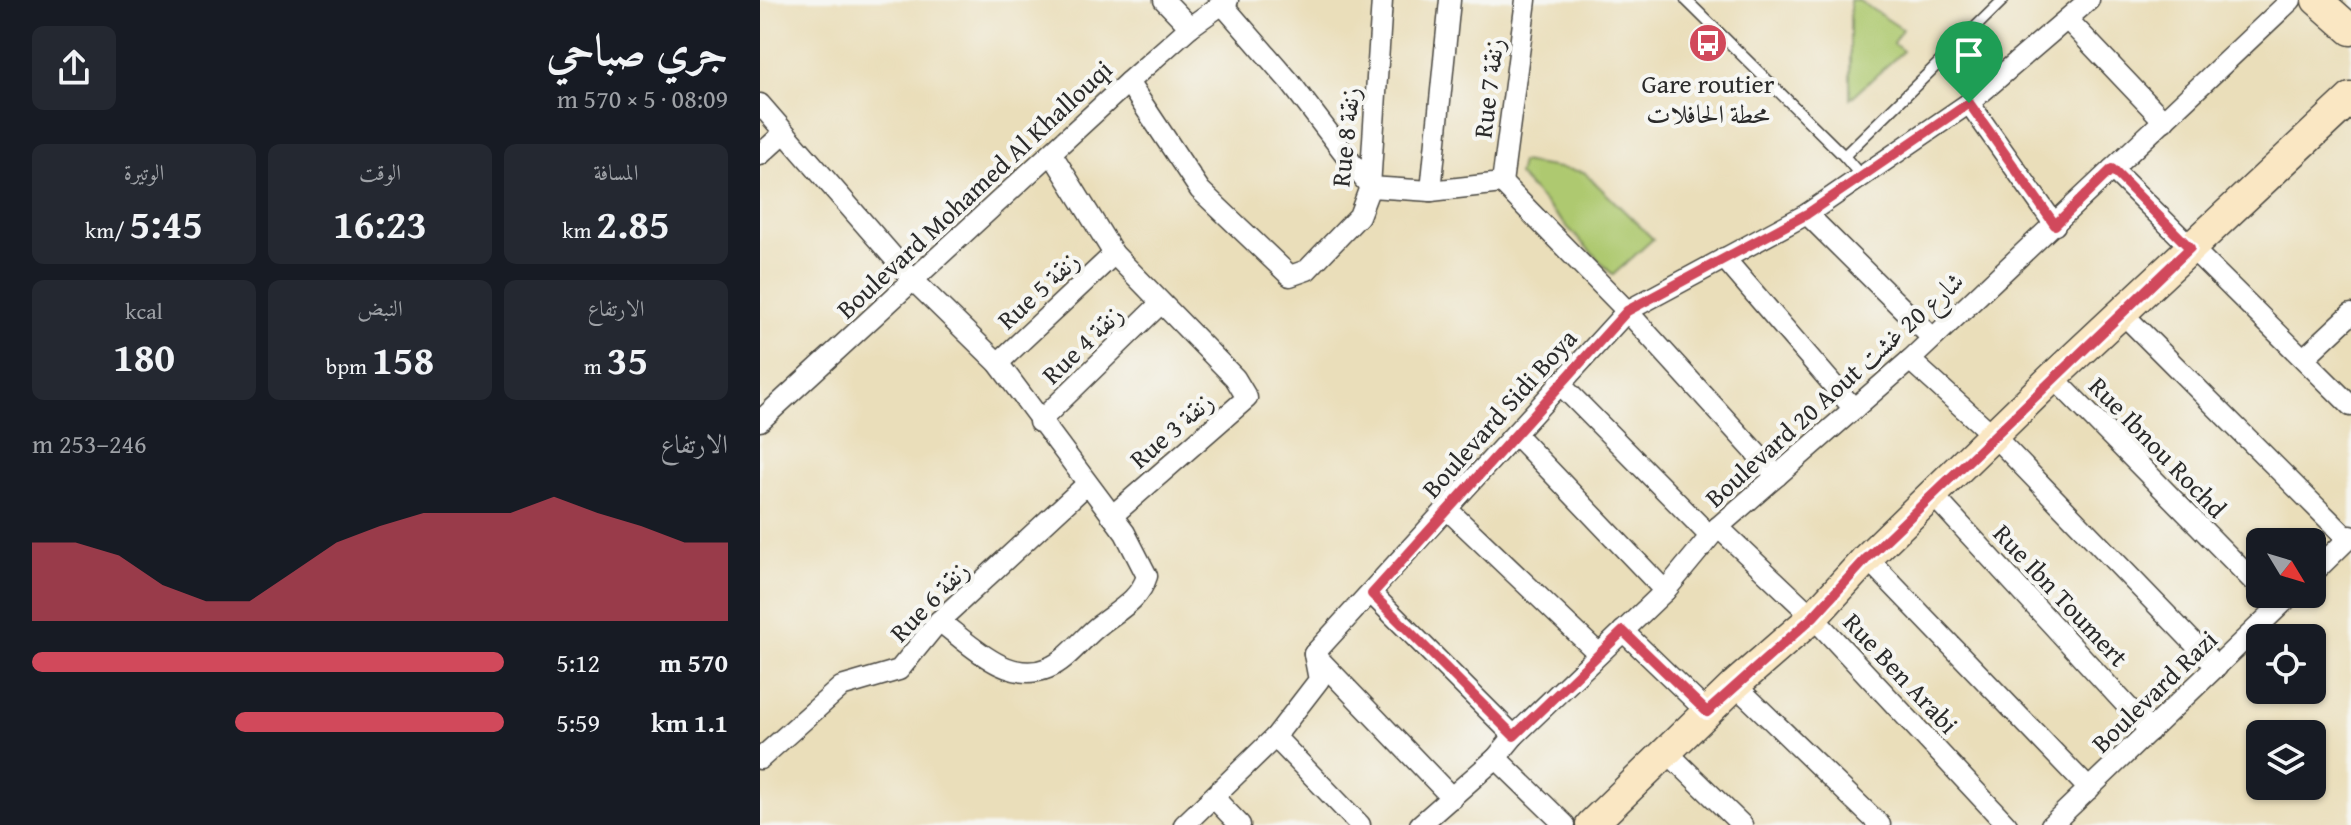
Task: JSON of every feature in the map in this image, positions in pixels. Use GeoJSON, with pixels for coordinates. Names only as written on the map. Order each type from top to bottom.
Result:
{"type":"FeatureCollection","features":[{"type":"Feature","properties":{"kind":"street"},"geometry":{"type":"LineString","coordinates":[[1164,0],[1190,27]]}},
{"type":"Feature","properties":{"kind":"street","name":"Rue 8 زنقة"},"geometry":{"type":"LineString","coordinates":[[1128,82],[1200,190],[1290,276],[1307,270],[1359,216],[1370,187],[1382,0]]}},
{"type":"Feature","properties":{"kind":"street"},"geometry":{"type":"LineString","coordinates":[[1431,191],[1450,0]]}},
{"type":"Feature","properties":{"kind":"street","name":"Rue 7 زنقة"},"geometry":{"type":"LineString","coordinates":[[1502,183],[1526,0]]}},
{"type":"Feature","properties":{"kind":"street","name":"Boulevard Sidi Boya"},"geometry":{"type":"LineString","coordinates":[[1314,654],[1627,311],[1807,214],[1862,177],[1969,103],[2089,0]]}},
{"type":"Feature","properties":{"kind":"street","name":"Boulevard 20 Aout شارع 20 غشت"},"geometry":{"type":"LineString","coordinates":[[1420,825],[1496,758],[1514,736],[1665,591],[1714,531],[1910,360],[2291,0]]}},
{"type":"Feature","properties":{"kind":"street"},"geometry":{"type":"LineString","coordinates":[[2317,0],[2351,30]]}},
{"type":"Feature","properties":{"kind":"street"},"geometry":{"type":"LineString","coordinates":[[1225,3],[1370,187],[1431,191],[1502,183],[1627,311],[1777,476]]}},
{"type":"Feature","properties":{"kind":"street","name":"Boulevard Mohamed Al Khallouqi"},"geometry":{"type":"LineString","coordinates":[[760,421],[915,282],[1128,82],[1190,27],[1225,3]]}},
{"type":"Feature","properties":{"kind":"street"},"geometry":{"type":"LineString","coordinates":[[2068,20],[2164,121]]}},
{"type":"Feature","properties":{"kind":"street"},"geometry":{"type":"LineString","coordinates":[[1600,822],[1666,751],[1813,617],[1867,558],[2053,377],[2351,98]]}},
{"type":"Feature","properties":{"kind":"street"},"geometry":{"type":"LineString","coordinates":[[1969,103],[2055,225]]}},
{"type":"Feature","properties":{"kind":"street"},"geometry":{"type":"LineString","coordinates":[[760,104],[915,282],[998,363],[1112,516],[1147,576],[1145,585],[1125,608],[1100,624],[1050,668],[1012,671],[939,621]]}},
{"type":"Feature","properties":{"kind":"street"},"geometry":{"type":"LineString","coordinates":[[760,155],[784,133]]}},
{"type":"Feature","properties":{"kind":"street"},"geometry":{"type":"LineString","coordinates":[[1052,154],[1114,254],[1161,303]]}},
{"type":"Feature","properties":{"kind":"street"},"geometry":{"type":"LineString","coordinates":[[2112,169],[2351,406]]}},
{"type":"Feature","properties":{"kind":"street"},"geometry":{"type":"LineString","coordinates":[[1807,214],[1931,337]]}},
{"type":"Feature","properties":{"kind":"street","name":"Rue 5 زنقة"},"geometry":{"type":"LineString","coordinates":[[998,363],[1114,254]]}},
{"type":"Feature","properties":{"kind":"street"},"geometry":{"type":"LineString","coordinates":[[1724,258],[1854,409]]}},
{"type":"Feature","properties":{"kind":"street","name":"Rue 3 زنقة"},"geometry":{"type":"LineString","coordinates":[[1112,516],[1247,398],[1235,378],[1161,303]]}},
{"type":"Feature","properties":{"kind":"street","name":"Rue 4 زنقة"},"geometry":{"type":"LineString","coordinates":[[1039,422],[1161,303]]}},
{"type":"Feature","properties":{"kind":"street"},"geometry":{"type":"LineString","coordinates":[[2122,313],[2349,538],[2326,560]]}},
{"type":"Feature","properties":{"kind":"street"},"geometry":{"type":"LineString","coordinates":[[2304,358],[2351,314]]}},
{"type":"Feature","properties":{"kind":"street"},"geometry":{"type":"LineString","coordinates":[[1910,360],[1994,436],[2217,667]]}},
{"type":"Feature","properties":{"kind":"street","name":"Rue Ibnou Rochd"},"geometry":{"type":"LineString","coordinates":[[2053,377],[2246,574]]}},
{"type":"Feature","properties":{"kind":"street","name":"Rue Ben Arabi"},"geometry":{"type":"LineString","coordinates":[[1559,383],[1714,531],[1813,617],[2007,825]]}},
{"type":"Feature","properties":{"kind":"street"},"geometry":{"type":"LineString","coordinates":[[1515,434],[1665,591]]}},
{"type":"Feature","properties":{"kind":"street","name":"Rue 6 زنقة"},"geometry":{"type":"LineString","coordinates":[[760,759],[841,687],[899,670],[939,621],[1086,485]]}},
{"type":"Feature","properties":{"kind":"street","name":"Rue Ibn Toumert"},"geometry":{"type":"LineString","coordinates":[[1933,495],[2150,731]]}},
{"type":"Feature","properties":{"kind":"street"},"geometry":{"type":"LineString","coordinates":[[1448,510],[1599,654]]}},
{"type":"Feature","properties":{"kind":"street"},"geometry":{"type":"LineString","coordinates":[[1867,558],[2089,789]]}},
{"type":"Feature","properties":{"kind":"street"},"geometry":{"type":"LineString","coordinates":[[1372,594],[1514,736]]}},
{"type":"Feature","properties":{"kind":"street","name":"Boulevard Razi"},"geometry":{"type":"LineString","coordinates":[[2051,825],[2217,667],[2270,608]]}},
{"type":"Feature","properties":{"kind":"street"},"geometry":{"type":"LineString","coordinates":[[1623,631],[1707,712]]}},
{"type":"Feature","properties":{"kind":"street"},"geometry":{"type":"LineString","coordinates":[[1184,825],[1275,737],[1319,680],[1314,654]]}},
{"type":"Feature","properties":{"kind":"street"},"geometry":{"type":"LineString","coordinates":[[1314,654],[1452,798]]}},
{"type":"Feature","properties":{"kind":"street"},"geometry":{"type":"LineString","coordinates":[[1735,685],[1880,825]]}},
{"type":"Feature","properties":{"kind":"street"},"geometry":{"type":"LineString","coordinates":[[1275,737],[1360,825]]}},
{"type":"Feature","properties":{"kind":"street"},"geometry":{"type":"LineString","coordinates":[[1666,751],[1742,825]]}},
{"type":"Feature","properties":{"kind":"street"},"geometry":{"type":"LineString","coordinates":[[1496,758],[1565,825]]}},
{"type":"Feature","properties":{"kind":"street"},"geometry":{"type":"LineString","coordinates":[[1214,798],[1240,825]]}},
{"type":"Feature","properties":{"kind":"lane"},"geometry":{"type":"LineString","coordinates":[[1686,0],[1862,177]]}},
{"type":"Feature","properties":{"kind":"lane"},"geometry":{"type":"LineString","coordinates":[[1844,156],[2003,0]]}},
{"type":"Feature","properties":{"kind":"green space"},"geometry":{"type":"Polygon","coordinates":[[[1850,0],[1858,0],[1902,29],[1893,43],[1903,51],[1850,99],[1850,0]]]}},
{"type":"Feature","properties":{"kind":"green space"},"geometry":{"type":"Polygon","coordinates":[[[1521,162],[1584,172],[1653,239],[1613,275],[1518,175],[1521,162]]]}},
{"type":"Feature","properties":{"kind":"place","name":"Gare routier محطة الحافلات"},"geometry":{"type":"Point","coordinates":[1708,43]}},
{"type":"Feature","properties":{"kind":"route"},"geometry":{"type":"LineString","coordinates":[[1969,103],[2004,157],[2055,225],[2112,169],[2190,248],[1867,558],[1813,617],[1707,712],[1623,631],[1514,736],[1372,594],[1627,311],[1807,214],[1969,103]]}}]}
